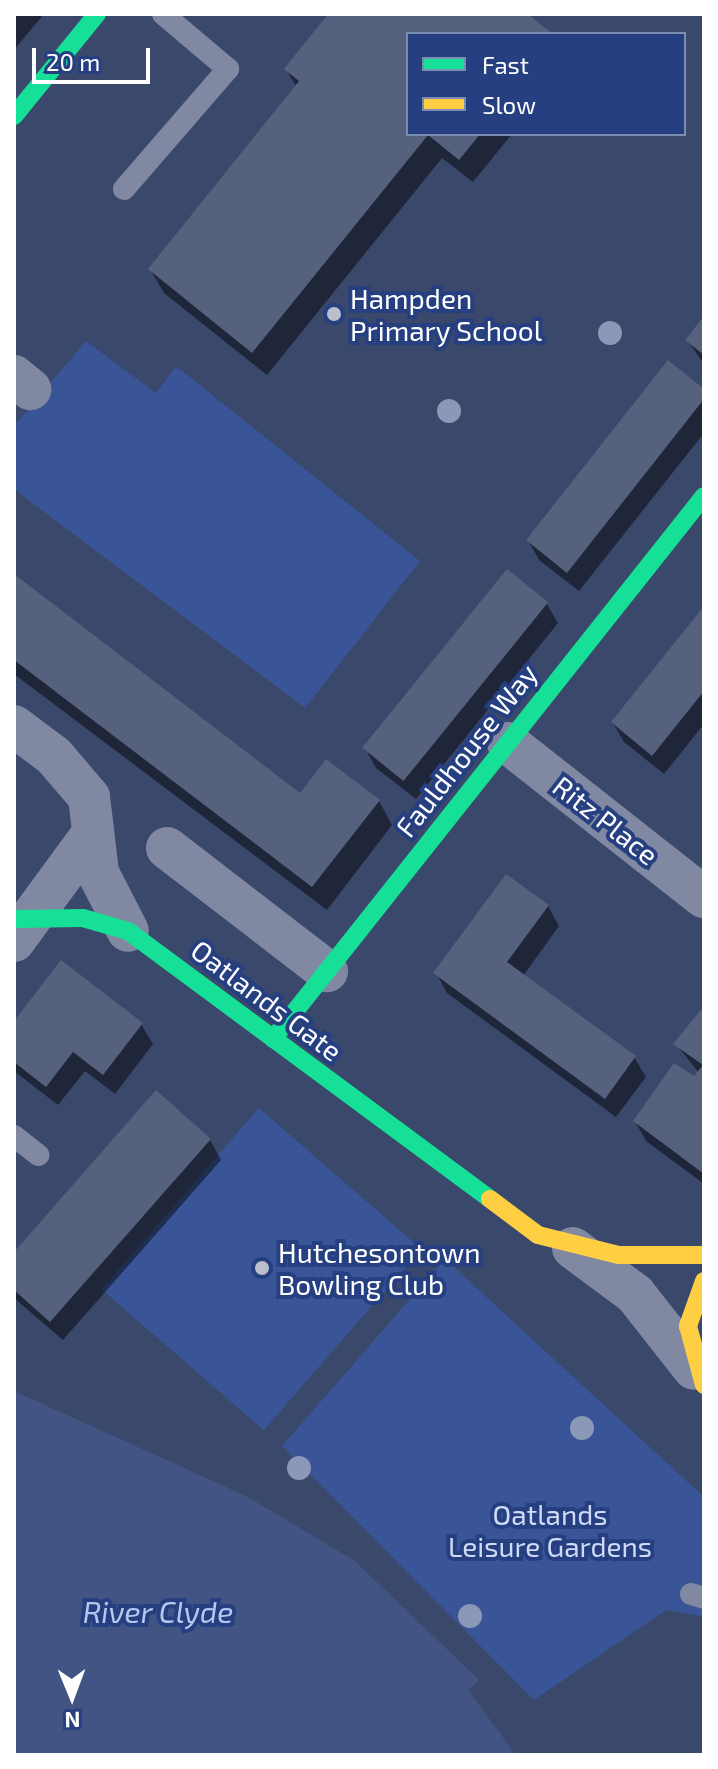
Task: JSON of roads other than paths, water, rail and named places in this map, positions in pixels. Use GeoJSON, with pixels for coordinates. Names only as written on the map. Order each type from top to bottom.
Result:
{"type":"FeatureCollection","features":[{"type":"Feature","properties":{"kind":"street"},"geometry":{"type":"LineString","coordinates":[[14,116],[97,14]]}},
{"type":"Feature","properties":{"kind":"street","name":"Fauldhouse Way"},"geometry":{"type":"LineString","coordinates":[[273,1039],[704,496]]}},
{"type":"Feature","properties":{"kind":"street"},"geometry":{"type":"LineString","coordinates":[[14,726],[78,780],[92,816],[88,840],[101,885],[128,931]]}},
{"type":"Feature","properties":{"kind":"street","name":"Ritz Place"},"geometry":{"type":"LineString","coordinates":[[508,743],[704,897]]}},
{"type":"Feature","properties":{"kind":"street"},"geometry":{"type":"LineString","coordinates":[[19,925],[88,840]]}},
{"type":"Feature","properties":{"kind":"street"},"geometry":{"type":"LineString","coordinates":[[167,848],[327,971]]}},
{"type":"Feature","properties":{"kind":"street"},"geometry":{"type":"LineString","coordinates":[[19,925],[128,931]]}},
{"type":"Feature","properties":{"kind":"street","name":"Oatlands Gate"},"geometry":{"type":"LineString","coordinates":[[128,931],[503,1214],[573,1248]]}},
{"type":"Feature","properties":{"kind":"street"},"geometry":{"type":"LineString","coordinates":[[573,1248],[704,1255]]}},
{"type":"Feature","properties":{"kind":"street"},"geometry":{"type":"LineString","coordinates":[[573,1248],[646,1305],[699,1377]]}},
{"type":"Feature","properties":{"kind":"street"},"geometry":{"type":"LineString","coordinates":[[699,1377],[688,1326],[704,1281]]}},
{"type":"Feature","properties":{"kind":"lane"},"geometry":{"type":"LineString","coordinates":[[124,189],[228,69],[163,14]]}},
{"type":"Feature","properties":{"kind":"lane"},"geometry":{"type":"LineString","coordinates":[[14,1136],[38,1155]]}},
{"type":"Feature","properties":{"kind":"water","name":"River Clyde"},"geometry":{"type":"Polygon","coordinates":[[[14,1391],[246,1496],[355,1561],[479,1680],[468,1690],[516,1755],[14,1755],[14,1391]]]}},
{"type":"Feature","properties":{"kind":"place","name":"Hampden Primary School"},"geometry":{"type":"Point","coordinates":[334,314]}},
{"type":"Feature","properties":{"kind":"place","name":"Hutchesontown Bowling Club"},"geometry":{"type":"Point","coordinates":[262,1268]}},
{"type":"Feature","properties":{"kind":"park label","name":"Oatlands Leisure Gardens"},"geometry":{"type":"Point","coordinates":[550,1530]}}]}
